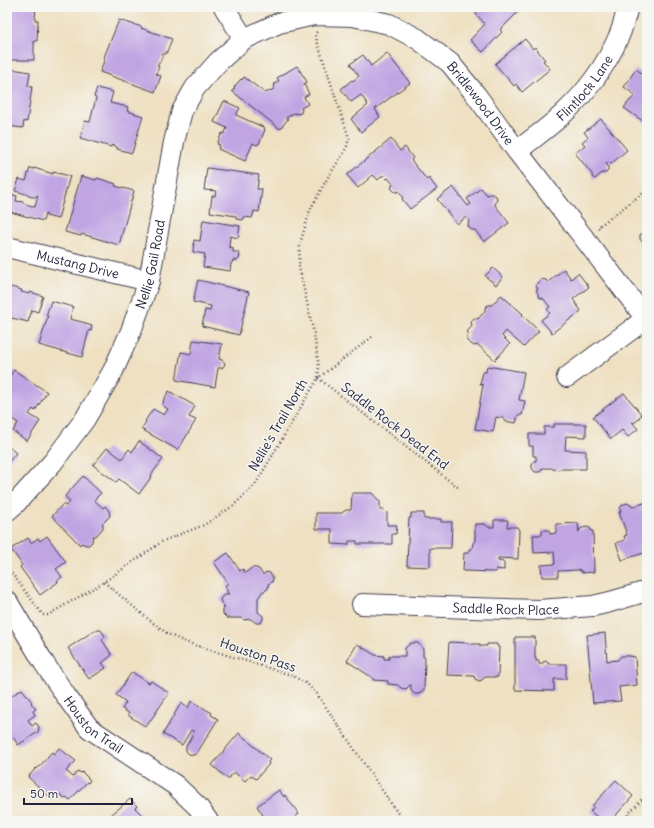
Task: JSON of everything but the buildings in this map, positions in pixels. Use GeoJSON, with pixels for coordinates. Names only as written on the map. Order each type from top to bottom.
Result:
{"type":"FeatureCollection","features":[{"type":"Feature","properties":{"kind":"street"},"geometry":{"type":"LineString","coordinates":[[224,7],[244,39]]}},
{"type":"Feature","properties":{"kind":"street","name":"Flintlock Lane"},"geometry":{"type":"LineString","coordinates":[[517,151],[562,115],[596,78],[620,35],[628,7]]}},
{"type":"Feature","properties":{"kind":"street","name":"Bridlewood Drive"},"geometry":{"type":"LineString","coordinates":[[244,39],[279,23],[314,15],[352,16],[389,24],[418,39],[450,63],[476,94],[517,151],[647,319]]}},
{"type":"Feature","properties":{"kind":"street","name":"Nellie Gail Road"},"geometry":{"type":"LineString","coordinates":[[7,511],[53,462],[85,419],[116,365],[131,331],[149,281],[174,142],[182,111],[195,88],[213,67],[244,39]]}},
{"type":"Feature","properties":{"kind":"street","name":"Mustang Drive"},"geometry":{"type":"LineString","coordinates":[[7,248],[149,281]]}},
{"type":"Feature","properties":{"kind":"street"},"geometry":{"type":"LineString","coordinates":[[567,377],[647,319]]}},
{"type":"Feature","properties":{"kind":"street","name":"Saddle Rock Place"},"geometry":{"type":"LineString","coordinates":[[362,604],[539,610],[593,606],[647,591]]}},
{"type":"Feature","properties":{"kind":"street","name":"Houston Trail"},"geometry":{"type":"LineString","coordinates":[[7,601],[66,696],[89,728],[175,785],[198,807],[208,821]]}},
{"type":"Feature","properties":{"kind":"path","name":"Nellie's Trail North"},"geometry":{"type":"LineString","coordinates":[[7,567],[43,615],[48,615],[104,582],[163,541],[204,525],[233,506],[255,485],[318,378],[319,367],[314,334],[299,267],[300,244],[310,210],[328,177],[343,154],[347,146],[348,138],[315,35]]}},
{"type":"Feature","properties":{"kind":"path"},"geometry":{"type":"LineString","coordinates":[[602,233],[598,227],[647,190]]}},
{"type":"Feature","properties":{"kind":"path"},"geometry":{"type":"LineString","coordinates":[[318,378],[372,337]]}},
{"type":"Feature","properties":{"kind":"path","name":"Saddle Rock Dead End"},"geometry":{"type":"LineString","coordinates":[[318,378],[460,490]]}},
{"type":"Feature","properties":{"kind":"path","name":"Houston Pass"},"geometry":{"type":"LineString","coordinates":[[104,582],[152,623],[168,634],[185,642],[291,675],[307,684],[317,694],[403,821]]}},
{"type":"Feature","properties":{"kind":"path"},"geometry":{"type":"LineString","coordinates":[[622,821],[647,794]]}}]}
